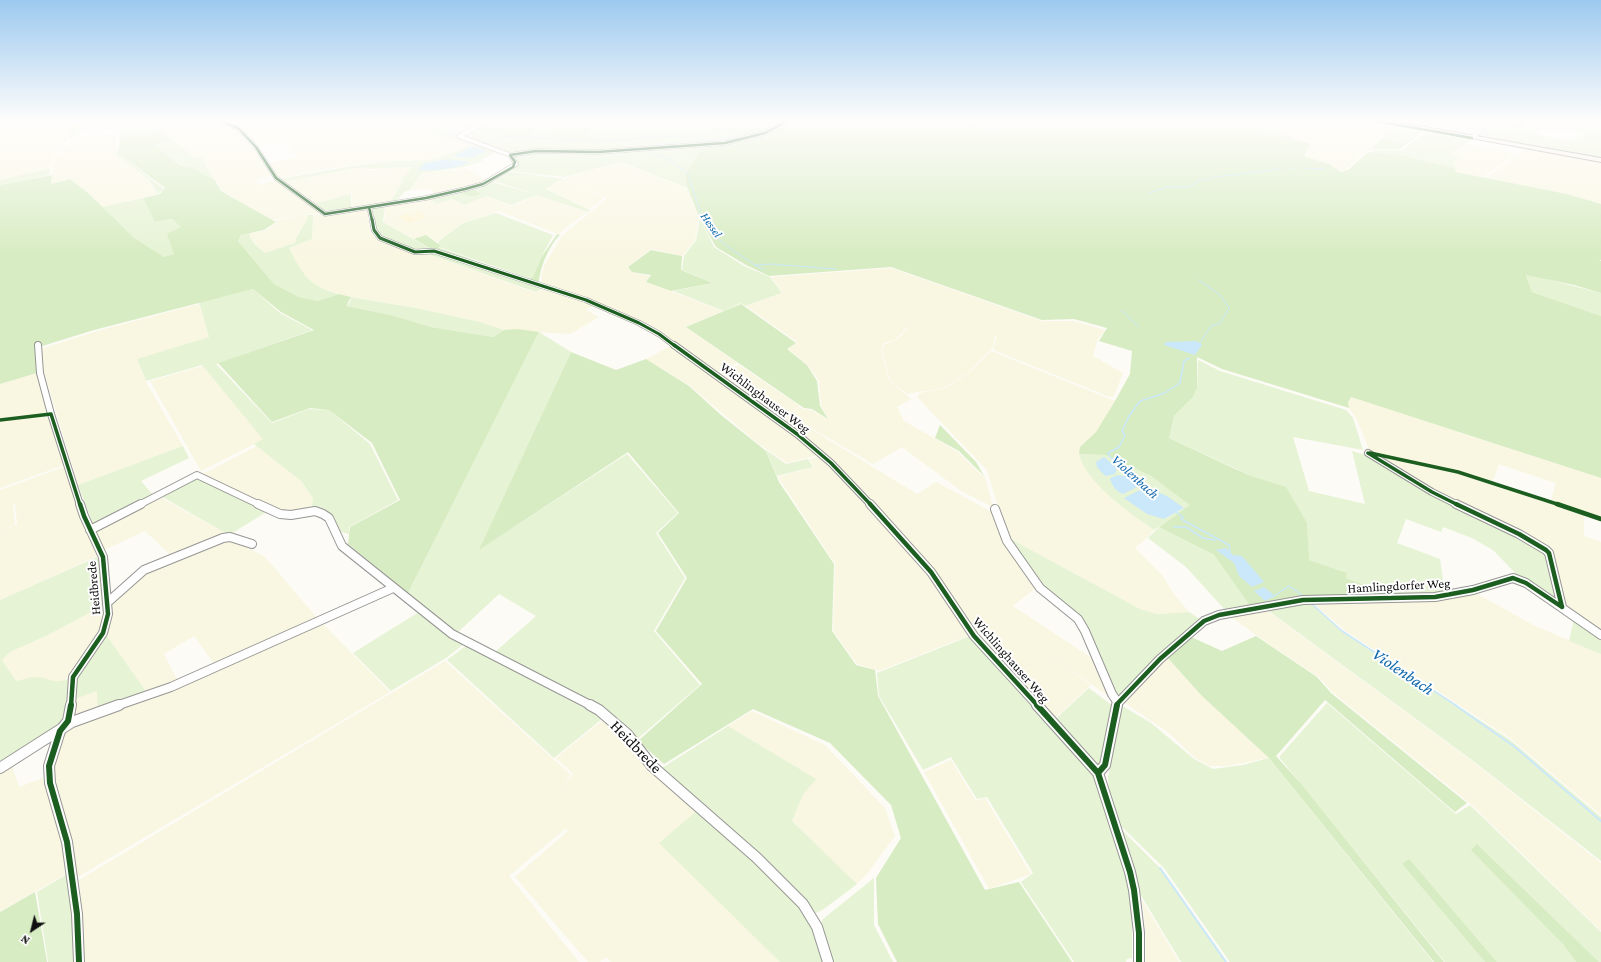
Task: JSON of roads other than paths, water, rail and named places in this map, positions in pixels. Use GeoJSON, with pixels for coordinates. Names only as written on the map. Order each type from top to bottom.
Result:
{"type":"FeatureCollection","features":[{"type":"Feature","properties":{"kind":"street"},"geometry":{"type":"LineString","coordinates":[[268,166],[276,178],[325,214],[426,198],[483,184],[513,166]]}},
{"type":"Feature","properties":{"kind":"street","name":"Wichlinghauser Weg"},"geometry":{"type":"LineString","coordinates":[[369,207],[374,230],[380,238],[389,242],[415,252],[434,250],[586,300],[639,323],[659,334],[797,434],[831,463],[879,513],[931,572],[974,636],[1098,773],[1133,884],[1139,933],[1139,962]]}},
{"type":"Feature","properties":{"kind":"street","name":"Heidbrede"},"geometry":{"type":"LineString","coordinates":[[38,345],[40,373],[51,414],[84,516],[103,557],[108,602],[108,614],[103,633],[73,677],[70,713],[68,721],[60,731]]}},
{"type":"Feature","properties":{"kind":"street"},"geometry":{"type":"LineString","coordinates":[[1368,453],[1432,492],[1519,534],[1546,550],[1549,553],[1562,607]]}},
{"type":"Feature","properties":{"kind":"street","name":"Heidbrede"},"geometry":{"type":"LineString","coordinates":[[90,530],[197,475],[280,514],[291,515],[315,511],[323,514],[329,518],[342,546],[452,634],[599,710],[627,734],[652,766],[757,858],[803,904],[817,927],[828,962]]}},
{"type":"Feature","properties":{"kind":"street"},"geometry":{"type":"LineString","coordinates":[[995,509],[1007,542],[1040,588],[1078,619],[1085,631],[1112,694],[1118,703],[1105,765],[1098,773]]}},
{"type":"Feature","properties":{"kind":"street","name":"Heidbrede"},"geometry":{"type":"LineString","coordinates":[[108,602],[144,570],[223,538],[230,537],[252,544]]}},
{"type":"Feature","properties":{"kind":"street","name":"Hamlingdorfer Weg"},"geometry":{"type":"LineString","coordinates":[[1118,703],[1165,654],[1204,621],[1219,615],[1303,600],[1435,597],[1473,590],[1513,578],[1526,583],[1601,635]]}},
{"type":"Feature","properties":{"kind":"street","name":"Heidbrede"},"geometry":{"type":"LineString","coordinates":[[0,768],[81,718],[171,687],[393,588]]}},
{"type":"Feature","properties":{"kind":"street"},"geometry":{"type":"LineString","coordinates":[[60,731],[49,766],[50,783],[67,842],[77,914],[79,962]]}},
{"type":"Feature","properties":{"kind":"water"},"geometry":{"type":"Polygon","coordinates":[[[422,166],[458,166],[445,169],[418,170],[422,166]]]}},
{"type":"Feature","properties":{"kind":"water"},"geometry":{"type":"Polygon","coordinates":[[[1197,341],[1202,345],[1195,355],[1164,345],[1166,342],[1197,341]]]}},
{"type":"Feature","properties":{"kind":"water"},"geometry":{"type":"Polygon","coordinates":[[[1104,457],[1117,468],[1115,474],[1105,476],[1097,467],[1096,462],[1104,457]]]}},
{"type":"Feature","properties":{"kind":"water"},"geometry":{"type":"Polygon","coordinates":[[[1118,475],[1125,476],[1139,486],[1123,494],[1121,493],[1113,486],[1110,478],[1118,475]]]}},
{"type":"Feature","properties":{"kind":"water"},"geometry":{"type":"Polygon","coordinates":[[[1148,488],[1167,496],[1184,508],[1164,519],[1147,514],[1124,498],[1140,490],[1148,488]]]}},
{"type":"Feature","properties":{"kind":"water"},"geometry":{"type":"Polygon","coordinates":[[[1226,548],[1233,555],[1242,556],[1264,582],[1252,587],[1239,576],[1234,563],[1216,550],[1226,548]]]}},
{"type":"Feature","properties":{"kind":"water"},"geometry":{"type":"Polygon","coordinates":[[[1264,587],[1275,596],[1265,601],[1254,591],[1264,587]]]}},
{"type":"Feature","properties":{"kind":"waterway","name":"Hessel"},"geometry":{"type":"LineString","coordinates":[[677,166],[688,174],[701,214],[715,228],[715,236],[729,248],[755,265]]}},
{"type":"Feature","properties":{"kind":"waterway"},"geometry":{"type":"LineString","coordinates":[[1285,168],[1294,168]]}},
{"type":"Feature","properties":{"kind":"waterway"},"geometry":{"type":"LineString","coordinates":[[1304,168],[1324,169]]}},
{"type":"Feature","properties":{"kind":"waterway"},"geometry":{"type":"LineString","coordinates":[[1149,193],[1168,187],[1189,187],[1201,180],[1215,177],[1280,169]]}},
{"type":"Feature","properties":{"kind":"waterway","name":"Hessel"},"geometry":{"type":"LineString","coordinates":[[755,265],[771,264],[835,269]]}},
{"type":"Feature","properties":{"kind":"waterway","name":"Hessel"},"geometry":{"type":"LineString","coordinates":[[755,265],[764,270]]}},
{"type":"Feature","properties":{"kind":"waterway","name":"Violenbach"},"geometry":{"type":"LineString","coordinates":[[1199,280],[1220,295],[1229,308],[1220,323],[1211,326],[1200,343]]}},
{"type":"Feature","properties":{"kind":"waterway"},"geometry":{"type":"LineString","coordinates":[[1121,310],[1139,327]]}},
{"type":"Feature","properties":{"kind":"waterway","name":"Violenbach"},"geometry":{"type":"LineString","coordinates":[[1146,489],[1109,456],[1108,453],[1119,447],[1125,435],[1122,431],[1129,416],[1140,401],[1165,393],[1180,383],[1184,361],[1189,358]]}},
{"type":"Feature","properties":{"kind":"waterway","name":"Violenbach"},"geometry":{"type":"LineString","coordinates":[[1176,512],[1183,517],[1181,519],[1229,545],[1230,552]]}},
{"type":"Feature","properties":{"kind":"waterway","name":"Violenbach"},"geometry":{"type":"LineString","coordinates":[[1174,527],[1186,527],[1203,538],[1215,540]]}},
{"type":"Feature","properties":{"kind":"waterway","name":"Violenbach"},"geometry":{"type":"LineString","coordinates":[[1274,596],[1289,586],[1303,596]]}},
{"type":"Feature","properties":{"kind":"waterway","name":"Violenbach"},"geometry":{"type":"LineString","coordinates":[[1312,604],[1342,631],[1457,706]]}},
{"type":"Feature","properties":{"kind":"waterway","name":"Violenbach"},"geometry":{"type":"LineString","coordinates":[[1455,705],[1515,747],[1601,821]]}},
{"type":"Feature","properties":{"kind":"waterway"},"geometry":{"type":"LineString","coordinates":[[1160,868],[1226,962]]}}]}
